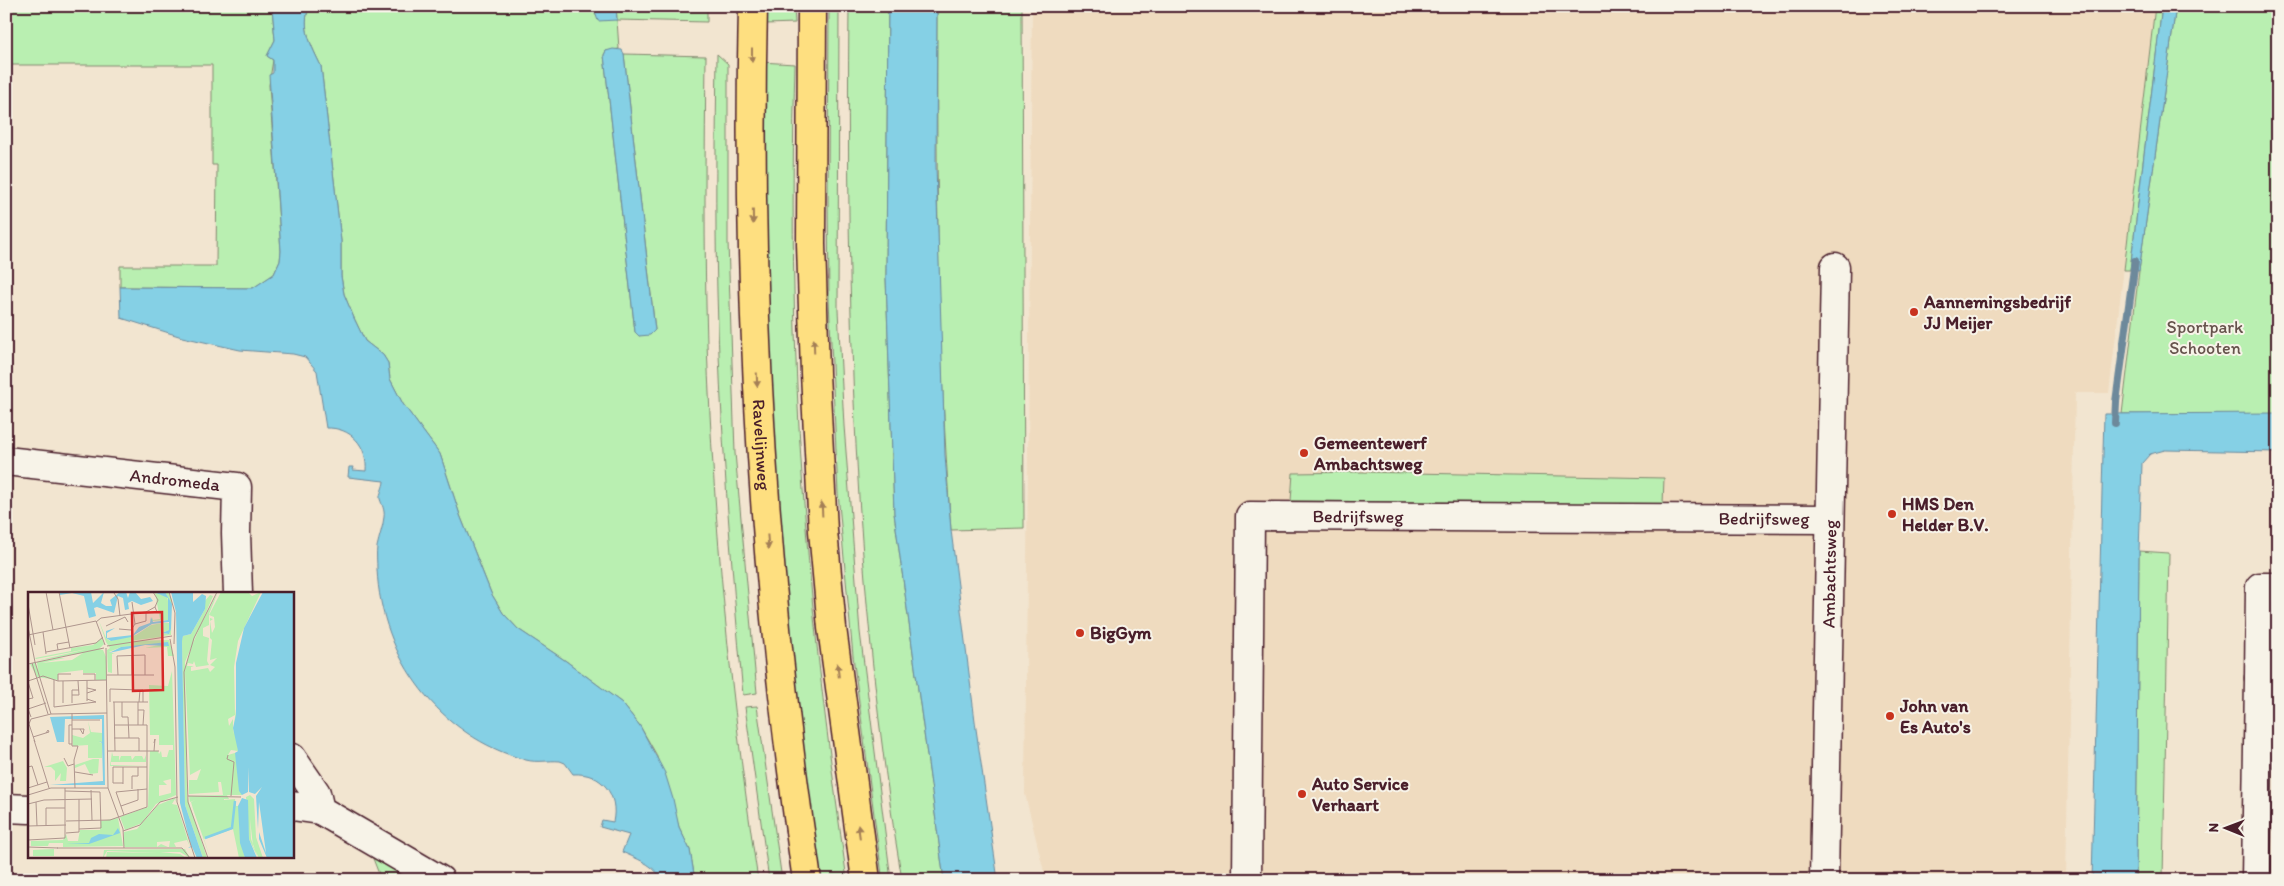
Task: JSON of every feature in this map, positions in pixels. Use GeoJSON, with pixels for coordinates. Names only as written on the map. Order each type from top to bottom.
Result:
{"type":"FeatureCollection","features":[{"type":"Feature","properties":{"kind":"main road","name":"Ravelijnweg"},"geometry":{"type":"LineString","coordinates":[[753,6],[753,265],[759,421],[779,667],[807,880]]}},
{"type":"Feature","properties":{"kind":"main road"},"geometry":{"type":"LineString","coordinates":[[810,13],[811,244],[823,531],[835,647],[866,880]]}},
{"type":"Feature","properties":{"kind":"street","name":"Ambachtsweg"},"geometry":{"type":"LineString","coordinates":[[1824,880],[1834,267]]}},
{"type":"Feature","properties":{"kind":"street","name":"Andromeda"},"geometry":{"type":"LineString","coordinates":[[6,462],[237,487],[238,592]]}},
{"type":"Feature","properties":{"kind":"street","name":"Bedrijfsweg"},"geometry":{"type":"LineString","coordinates":[[1248,880],[1250,516],[1830,520]]}},
{"type":"Feature","properties":{"kind":"street"},"geometry":{"type":"LineString","coordinates":[[2256,880],[2268,679],[2260,586],[2278,587]]}},
{"type":"Feature","properties":{"kind":"street"},"geometry":{"type":"LineString","coordinates":[[294,761],[316,793],[320,810]]}},
{"type":"Feature","properties":{"kind":"street"},"geometry":{"type":"LineString","coordinates":[[294,806],[320,810],[440,880]]}},
{"type":"Feature","properties":{"kind":"street"},"geometry":{"type":"LineString","coordinates":[[6,808],[28,809]]}},
{"type":"Feature","properties":{"kind":"shaded area"},"geometry":{"type":"Polygon","coordinates":[[[1032,6],[2155,6],[2109,393],[2075,393],[2066,880],[1046,880],[1025,794],[1032,6]]]}},
{"type":"Feature","properties":{"kind":"green space"},"geometry":{"type":"Polygon","coordinates":[[[6,6],[269,6],[272,8],[275,40],[267,56],[273,60],[269,85],[281,251],[280,261],[274,274],[253,288],[120,287],[120,266],[216,266],[217,165],[212,165],[212,65],[11,65],[10,29],[6,29],[6,6]]]}},
{"type":"Feature","properties":{"kind":"green space"},"geometry":{"type":"Polygon","coordinates":[[[310,6],[593,6],[596,16],[617,20],[619,49],[606,51],[604,55],[635,332],[639,336],[655,330],[624,54],[706,56],[706,307],[714,477],[725,612],[739,746],[758,880],[695,880],[690,850],[679,827],[656,754],[640,726],[622,703],[566,661],[518,629],[503,613],[491,593],[460,515],[440,454],[403,404],[390,379],[388,363],[383,355],[365,341],[344,294],[341,276],[341,241],[321,66],[308,36],[306,21],[310,6]]]}},
{"type":"Feature","properties":{"kind":"green space"},"geometry":{"type":"Polygon","coordinates":[[[616,6],[707,6],[707,22],[617,20],[616,6]]]}},
{"type":"Feature","properties":{"kind":"green space"},"geometry":{"type":"Polygon","coordinates":[[[761,6],[794,6],[795,23],[766,24],[761,6]]]}},
{"type":"Feature","properties":{"kind":"green space"},"geometry":{"type":"Polygon","coordinates":[[[829,6],[839,6],[838,310],[844,426],[860,632],[891,880],[883,880],[882,875],[853,656],[838,493],[829,300],[829,6]]]}},
{"type":"Feature","properties":{"kind":"green space"},"geometry":{"type":"Polygon","coordinates":[[[849,6],[888,6],[886,277],[894,513],[944,880],[902,880],[886,772],[873,663],[863,554],[852,335],[848,116],[849,6]]]}},
{"type":"Feature","properties":{"kind":"green space"},"geometry":{"type":"Polygon","coordinates":[[[937,6],[1022,6],[1024,528],[951,530],[943,399],[939,268],[937,6]]]}},
{"type":"Feature","properties":{"kind":"green space"},"geometry":{"type":"Polygon","coordinates":[[[2155,6],[2162,6],[2130,270],[2124,270],[2155,6]]]}},
{"type":"Feature","properties":{"kind":"green space","name":"Sportpark Schooten"},"geometry":{"type":"Polygon","coordinates":[[[2176,6],[2278,6],[2278,415],[2122,414],[2139,271],[2176,6]]]}},
{"type":"Feature","properties":{"kind":"green space"},"geometry":{"type":"Polygon","coordinates":[[[717,54],[728,64],[728,242],[735,453],[757,693],[743,695],[734,594],[718,342],[716,262],[717,54]]]}},
{"type":"Feature","properties":{"kind":"green space"},"geometry":{"type":"Polygon","coordinates":[[[760,62],[795,64],[794,290],[801,460],[818,653],[847,880],[814,880],[778,606],[760,62]]]}},
{"type":"Feature","properties":{"kind":"green space"},"geometry":{"type":"Polygon","coordinates":[[[1362,472],[1664,478],[1663,504],[1291,501],[1293,473],[1362,472]]]}},
{"type":"Feature","properties":{"kind":"green space"},"geometry":{"type":"Polygon","coordinates":[[[2139,551],[2169,553],[2163,879],[2187,880],[2136,880],[2139,551]]]}},
{"type":"Feature","properties":{"kind":"green space"},"geometry":{"type":"Polygon","coordinates":[[[757,706],[782,880],[769,880],[745,707],[757,706]]]}},
{"type":"Feature","properties":{"kind":"green space"},"geometry":{"type":"Polygon","coordinates":[[[372,856],[411,880],[389,880],[379,874],[372,856]]]}},
{"type":"Feature","properties":{"kind":"water"},"geometry":{"type":"Polygon","coordinates":[[[269,6],[310,6],[306,21],[308,36],[321,66],[341,241],[341,276],[344,294],[365,341],[383,355],[388,363],[390,379],[403,404],[440,454],[460,515],[491,593],[503,613],[518,629],[566,661],[622,703],[640,726],[665,773],[679,827],[690,850],[695,880],[661,880],[650,866],[622,852],[629,835],[600,827],[602,820],[613,822],[614,812],[611,794],[600,781],[583,774],[573,774],[565,763],[560,761],[530,761],[495,749],[467,733],[442,713],[421,689],[403,662],[390,633],[381,602],[377,569],[377,547],[384,517],[380,497],[384,481],[348,477],[349,467],[354,467],[353,470],[366,471],[364,454],[361,446],[350,435],[343,431],[326,428],[317,371],[305,357],[293,354],[240,350],[182,337],[121,318],[120,287],[253,288],[274,274],[280,261],[281,251],[269,75],[273,73],[273,60],[267,56],[275,40],[272,8],[269,6]]]}},
{"type":"Feature","properties":{"kind":"water"},"geometry":{"type":"Polygon","coordinates":[[[593,6],[616,6],[617,20],[598,21],[593,6]]]}},
{"type":"Feature","properties":{"kind":"water"},"geometry":{"type":"Polygon","coordinates":[[[888,6],[937,6],[936,166],[945,455],[951,530],[976,729],[998,880],[944,880],[894,513],[886,277],[888,6]]]}},
{"type":"Feature","properties":{"kind":"water"},"geometry":{"type":"Polygon","coordinates":[[[2162,6],[2176,6],[2139,271],[2130,270],[2162,6]]]}},
{"type":"Feature","properties":{"kind":"water"},"geometry":{"type":"Polygon","coordinates":[[[613,49],[622,50],[624,54],[655,330],[650,335],[639,336],[635,332],[604,55],[606,51],[613,49]]]}},
{"type":"Feature","properties":{"kind":"water"},"geometry":{"type":"Polygon","coordinates":[[[2278,413],[2278,452],[2165,450],[2150,454],[2142,463],[2139,551],[2136,880],[2092,880],[2104,414],[2278,413]]]}},
{"type":"Feature","properties":{"kind":"waterway"},"geometry":{"type":"LineString","coordinates":[[2115,423],[2116,402],[2135,261]]}},
{"type":"Feature","properties":{"kind":"place","name":"Aannemingsbedrijf JJ Meijer"},"geometry":{"type":"Point","coordinates":[1914,312]}},
{"type":"Feature","properties":{"kind":"place","name":"Gemeentewerf Ambachtsweg"},"geometry":{"type":"Point","coordinates":[1304,453]}},
{"type":"Feature","properties":{"kind":"place","name":"HMS Den Helder B.V."},"geometry":{"type":"Point","coordinates":[1892,514]}},
{"type":"Feature","properties":{"kind":"place","name":"BigGym"},"geometry":{"type":"Point","coordinates":[1080,633]}},
{"type":"Feature","properties":{"kind":"place","name":"John van Es Auto's"},"geometry":{"type":"Point","coordinates":[1890,716]}},
{"type":"Feature","properties":{"kind":"place","name":"Auto Service Verhaart"},"geometry":{"type":"Point","coordinates":[1302,794]}}]}
